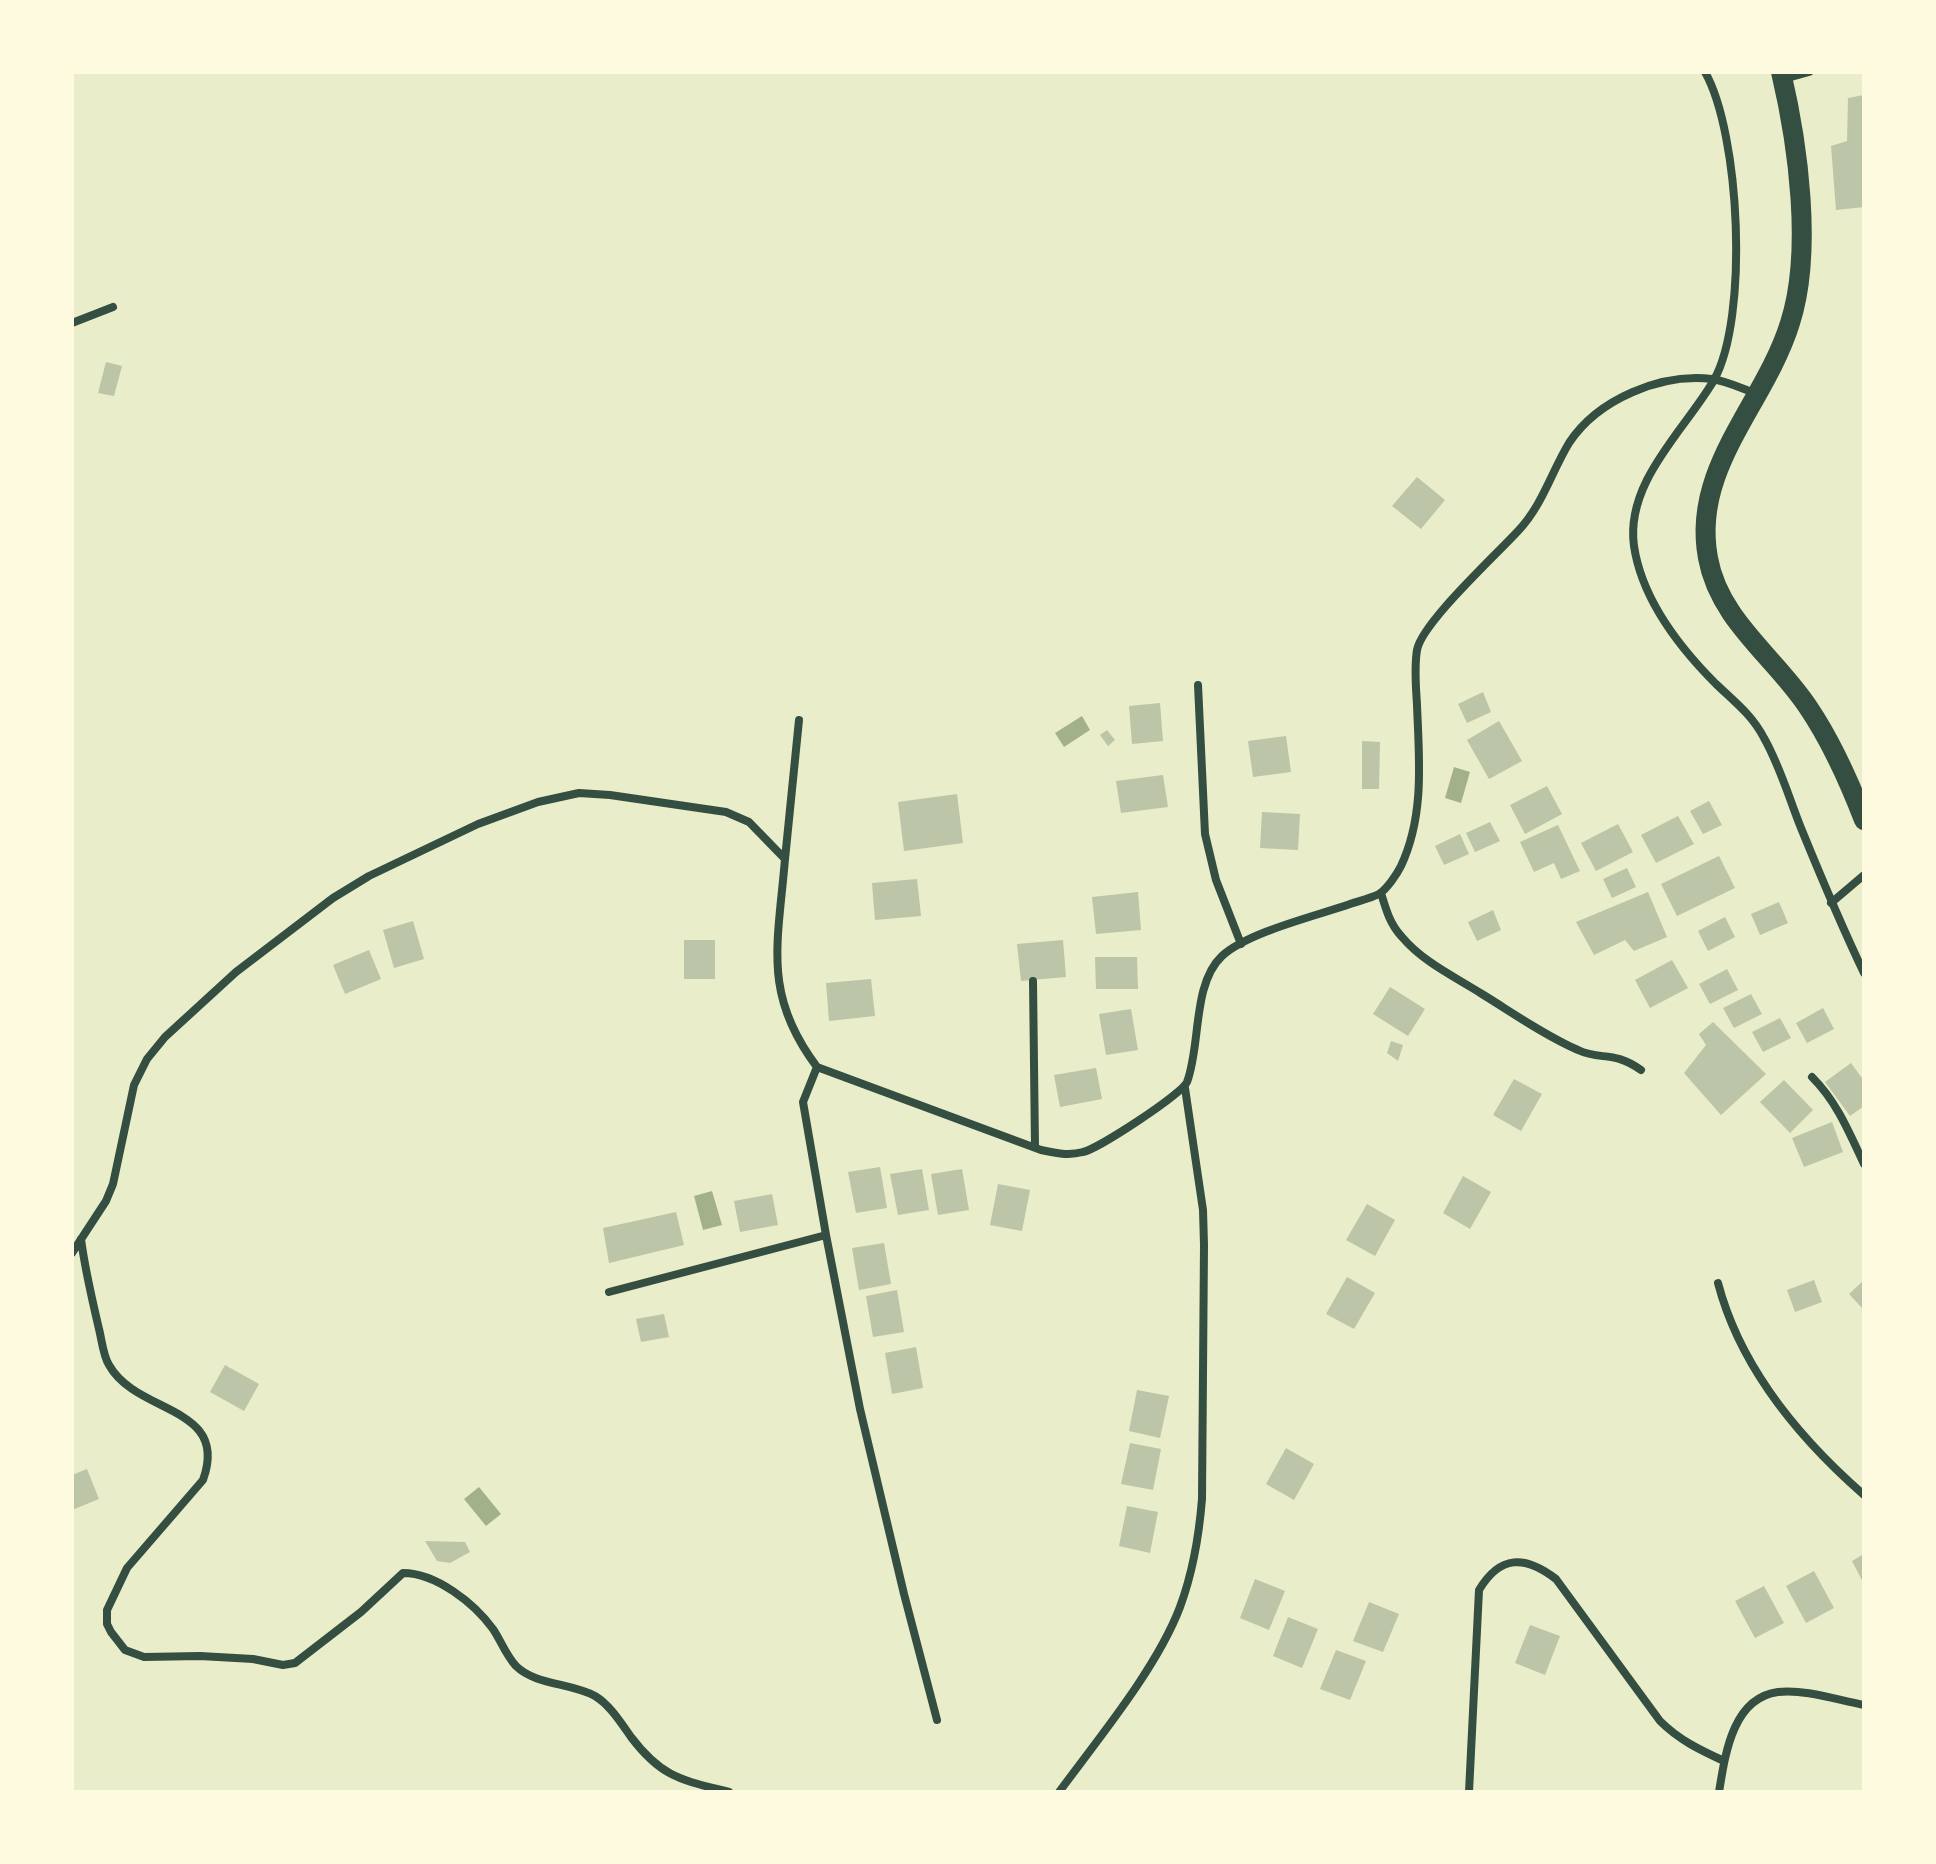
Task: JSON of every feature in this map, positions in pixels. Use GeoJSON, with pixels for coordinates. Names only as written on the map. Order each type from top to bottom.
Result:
{"type":"FeatureCollection","features":[{"type":"Feature","properties":{"kind":"main road"},"geometry":{"type":"LineString","coordinates":[[1782,76],[1797,173],[1801,272],[1790,325],[1758,395],[1726,448],[1710,491],[1705,538],[1710,569],[1731,613],[1808,707],[1838,759],[1864,820]]}},
{"type":"Feature","properties":{"kind":"street"},"geometry":{"type":"LineString","coordinates":[[1705,72],[1714,89],[1724,123],[1734,209],[1736,294],[1726,352],[1714,379],[1642,492],[1634,519],[1634,545],[1643,581],[1675,641],[1749,713],[1765,740],[1831,903],[1864,973]]}},
{"type":"Feature","properties":{"kind":"street"},"geometry":{"type":"LineString","coordinates":[[1782,76],[1809,72]]}},
{"type":"Feature","properties":{"kind":"street"},"geometry":{"type":"LineString","coordinates":[[72,323],[113,307]]}},
{"type":"Feature","properties":{"kind":"street"},"geometry":{"type":"LineString","coordinates":[[1059,1792],[1132,1691],[1163,1642],[1179,1609],[1199,1535],[1202,1499],[1203,1210],[1185,1088],[1192,1068],[1208,977],[1221,957],[1241,944],[1381,893],[1400,868],[1411,839],[1418,799],[1420,772],[1416,667],[1421,637],[1532,515],[1570,442],[1585,425],[1627,395],[1656,383],[1687,378],[1714,379],[1758,395]]}},
{"type":"Feature","properties":{"kind":"street"},"geometry":{"type":"LineString","coordinates":[[1198,685],[1205,834],[1216,880],[1241,944]]}},
{"type":"Feature","properties":{"kind":"street"},"geometry":{"type":"LineString","coordinates":[[799,720],[777,947],[780,998],[800,1045],[817,1067],[1035,1147],[1062,1154],[1084,1152],[1103,1144],[1185,1088]]}},
{"type":"Feature","properties":{"kind":"street"},"geometry":{"type":"LineString","coordinates":[[72,1253],[106,1201],[113,1184],[134,1085],[147,1059],[165,1037],[236,972],[333,898],[369,876],[478,824],[538,802],[579,793],[726,812],[749,822],[785,859]]}},
{"type":"Feature","properties":{"kind":"street"},"geometry":{"type":"LineString","coordinates":[[1831,903],[1864,875]]}},
{"type":"Feature","properties":{"kind":"street"},"geometry":{"type":"LineString","coordinates":[[1381,893],[1390,920],[1403,939],[1424,958],[1557,1040],[1582,1052],[1627,1060],[1641,1070]]}},
{"type":"Feature","properties":{"kind":"street"},"geometry":{"type":"LineString","coordinates":[[1033,981],[1035,1147]]}},
{"type":"Feature","properties":{"kind":"street"},"geometry":{"type":"LineString","coordinates":[[817,1067],[803,1102],[826,1235],[860,1409],[937,1720]]}},
{"type":"Feature","properties":{"kind":"street"},"geometry":{"type":"LineString","coordinates":[[1812,1077],[1842,1115],[1864,1164]]}},
{"type":"Feature","properties":{"kind":"street"},"geometry":{"type":"LineString","coordinates":[[609,1292],[826,1235]]}},
{"type":"Feature","properties":{"kind":"street"},"geometry":{"type":"LineString","coordinates":[[81,1239],[87,1280],[107,1361],[119,1380],[143,1398],[178,1413],[196,1425],[205,1439],[208,1465],[203,1480],[127,1568],[115,1592],[107,1610],[107,1624],[125,1650],[144,1657],[200,1656],[253,1659],[283,1665],[295,1663],[361,1612],[403,1573],[425,1575],[475,1610],[492,1629],[516,1667],[598,1698],[666,1773],[729,1792]]}},
{"type":"Feature","properties":{"kind":"street"},"geometry":{"type":"LineString","coordinates":[[1718,1283],[1735,1331],[1749,1359],[1777,1401],[1813,1446],[1864,1495]]}},
{"type":"Feature","properties":{"kind":"street"},"geometry":{"type":"LineString","coordinates":[[1469,1792],[1479,1590],[1488,1575],[1502,1563],[1521,1563],[1541,1568],[1556,1579],[1660,1721],[1684,1741],[1724,1761]]}},
{"type":"Feature","properties":{"kind":"street"},"geometry":{"type":"LineString","coordinates":[[1719,1792],[1724,1761],[1738,1721],[1749,1706],[1763,1696],[1777,1692],[1797,1693],[1864,1705]]}},
{"type":"Feature","properties":{"kind":"shaded area"},"geometry":{"type":"Polygon","coordinates":[[[1082,716],[1090,730],[1064,747],[1055,733],[1082,716]]]}},
{"type":"Feature","properties":{"kind":"shaded area"},"geometry":{"type":"Polygon","coordinates":[[[1454,767],[1470,772],[1461,803],[1445,798],[1454,767]]]}},
{"type":"Feature","properties":{"kind":"shaded area"},"geometry":{"type":"Polygon","coordinates":[[[712,1191],[722,1225],[703,1230],[694,1196],[712,1191]]]}},
{"type":"Feature","properties":{"kind":"shaded area"},"geometry":{"type":"Polygon","coordinates":[[[479,1487],[501,1514],[486,1526],[464,1499],[479,1487]]]}},
{"type":"Feature","properties":{"kind":"building"},"geometry":{"type":"Polygon","coordinates":[[[1864,95],[1864,207],[1836,210],[1831,146],[1847,141],[1848,98],[1864,95]]]}},
{"type":"Feature","properties":{"kind":"building"},"geometry":{"type":"Polygon","coordinates":[[[106,362],[122,366],[114,396],[98,393],[106,362]]]}},
{"type":"Feature","properties":{"kind":"building"},"geometry":{"type":"Polygon","coordinates":[[[1417,477],[1445,500],[1421,529],[1392,506],[1417,477]]]}},
{"type":"Feature","properties":{"kind":"building"},"geometry":{"type":"Polygon","coordinates":[[[1483,692],[1491,712],[1467,723],[1458,704],[1483,692]]]}},
{"type":"Feature","properties":{"kind":"building"},"geometry":{"type":"Polygon","coordinates":[[[1160,703],[1163,741],[1132,744],[1129,706],[1160,703]]]}},
{"type":"Feature","properties":{"kind":"building"},"geometry":{"type":"Polygon","coordinates":[[[1499,721],[1522,761],[1489,779],[1467,740],[1499,721]]]}},
{"type":"Feature","properties":{"kind":"building"},"geometry":{"type":"Polygon","coordinates":[[[1107,730],[1115,740],[1108,746],[1100,735],[1107,730]]]}},
{"type":"Feature","properties":{"kind":"building"},"geometry":{"type":"Polygon","coordinates":[[[1286,736],[1291,772],[1253,777],[1248,741],[1286,736]]]}},
{"type":"Feature","properties":{"kind":"building"},"geometry":{"type":"Polygon","coordinates":[[[1362,741],[1380,742],[1379,789],[1362,789],[1362,741]]]}},
{"type":"Feature","properties":{"kind":"building"},"geometry":{"type":"Polygon","coordinates":[[[1163,775],[1168,807],[1121,813],[1116,781],[1163,775]]]}},
{"type":"Feature","properties":{"kind":"building"},"geometry":{"type":"Polygon","coordinates":[[[1547,786],[1562,814],[1525,834],[1510,805],[1547,786]]]}},
{"type":"Feature","properties":{"kind":"building"},"geometry":{"type":"Polygon","coordinates":[[[957,794],[963,843],[904,851],[898,802],[957,794]]]}},
{"type":"Feature","properties":{"kind":"building"},"geometry":{"type":"Polygon","coordinates":[[[1709,801],[1722,825],[1703,834],[1690,811],[1709,801]]]}},
{"type":"Feature","properties":{"kind":"building"},"geometry":{"type":"Polygon","coordinates":[[[1262,812],[1300,814],[1298,850],[1260,848],[1262,812]]]}},
{"type":"Feature","properties":{"kind":"building"},"geometry":{"type":"Polygon","coordinates":[[[1678,816],[1694,844],[1656,863],[1641,835],[1678,816]]]}},
{"type":"Feature","properties":{"kind":"building"},"geometry":{"type":"Polygon","coordinates":[[[1490,822],[1500,841],[1475,852],[1466,833],[1490,822]]]}},
{"type":"Feature","properties":{"kind":"building"},"geometry":{"type":"Polygon","coordinates":[[[1618,824],[1633,852],[1596,871],[1581,843],[1618,824]]]}},
{"type":"Feature","properties":{"kind":"building"},"geometry":{"type":"Polygon","coordinates":[[[1558,825],[1580,871],[1561,879],[1554,863],[1534,872],[1520,842],[1558,825]]]}},
{"type":"Feature","properties":{"kind":"building"},"geometry":{"type":"Polygon","coordinates":[[[1460,834],[1469,854],[1444,865],[1435,846],[1460,834]]]}},
{"type":"Feature","properties":{"kind":"building"},"geometry":{"type":"Polygon","coordinates":[[[1719,856],[1735,888],[1677,916],[1661,884],[1719,856]]]}},
{"type":"Feature","properties":{"kind":"building"},"geometry":{"type":"Polygon","coordinates":[[[1627,868],[1636,887],[1612,898],[1603,879],[1627,868]]]}},
{"type":"Feature","properties":{"kind":"building"},"geometry":{"type":"Polygon","coordinates":[[[917,879],[921,916],[875,920],[872,883],[917,879]]]}},
{"type":"Feature","properties":{"kind":"building"},"geometry":{"type":"Polygon","coordinates":[[[1138,892],[1141,930],[1096,934],[1092,897],[1138,892]]]}},
{"type":"Feature","properties":{"kind":"building"},"geometry":{"type":"Polygon","coordinates":[[[1648,892],[1667,937],[1634,951],[1625,940],[1594,955],[1576,922],[1648,892]]]}},
{"type":"Feature","properties":{"kind":"building"},"geometry":{"type":"Polygon","coordinates":[[[1779,902],[1788,923],[1760,935],[1751,914],[1779,902]]]}},
{"type":"Feature","properties":{"kind":"building"},"geometry":{"type":"Polygon","coordinates":[[[1493,910],[1501,930],[1477,941],[1468,922],[1493,910]]]}},
{"type":"Feature","properties":{"kind":"building"},"geometry":{"type":"Polygon","coordinates":[[[1725,917],[1735,937],[1708,951],[1698,931],[1725,917]]]}},
{"type":"Feature","properties":{"kind":"building"},"geometry":{"type":"Polygon","coordinates":[[[413,921],[424,959],[394,968],[383,930],[413,921]]]}},
{"type":"Feature","properties":{"kind":"building"},"geometry":{"type":"Polygon","coordinates":[[[684,940],[715,940],[715,979],[684,979],[684,940]]]}},
{"type":"Feature","properties":{"kind":"building"},"geometry":{"type":"Polygon","coordinates":[[[1063,940],[1066,977],[1021,981],[1017,944],[1063,940]]]}},
{"type":"Feature","properties":{"kind":"building"},"geometry":{"type":"Polygon","coordinates":[[[369,950],[381,979],[345,994],[333,965],[369,950]]]}},
{"type":"Feature","properties":{"kind":"building"},"geometry":{"type":"Polygon","coordinates":[[[1095,957],[1137,957],[1138,989],[1096,989],[1095,957]]]}},
{"type":"Feature","properties":{"kind":"building"},"geometry":{"type":"Polygon","coordinates":[[[1672,960],[1688,988],[1650,1008],[1635,980],[1672,960]]]}},
{"type":"Feature","properties":{"kind":"building"},"geometry":{"type":"Polygon","coordinates":[[[1727,969],[1738,990],[1710,1004],[1699,984],[1727,969]]]}},
{"type":"Feature","properties":{"kind":"building"},"geometry":{"type":"Polygon","coordinates":[[[871,979],[875,1016],[829,1021],[826,983],[871,979]]]}},
{"type":"Feature","properties":{"kind":"building"},"geometry":{"type":"Polygon","coordinates":[[[1390,987],[1425,1009],[1408,1036],[1373,1014],[1390,987]]]}},
{"type":"Feature","properties":{"kind":"building"},"geometry":{"type":"Polygon","coordinates":[[[1751,994],[1762,1014],[1734,1028],[1723,1008],[1751,994]]]}},
{"type":"Feature","properties":{"kind":"building"},"geometry":{"type":"Polygon","coordinates":[[[1823,1008],[1834,1029],[1807,1043],[1796,1023],[1823,1008]]]}},
{"type":"Feature","properties":{"kind":"building"},"geometry":{"type":"Polygon","coordinates":[[[1131,1009],[1138,1050],[1106,1055],[1099,1014],[1131,1009]]]}},
{"type":"Feature","properties":{"kind":"building"},"geometry":{"type":"Polygon","coordinates":[[[1780,1018],[1791,1038],[1763,1052],[1752,1032],[1780,1018]]]}},
{"type":"Feature","properties":{"kind":"building"},"geometry":{"type":"Polygon","coordinates":[[[1713,1022],[1766,1074],[1721,1115],[1684,1073],[1706,1045],[1699,1034],[1713,1022]]]}},
{"type":"Feature","properties":{"kind":"building"},"geometry":{"type":"Polygon","coordinates":[[[1391,1041],[1403,1045],[1398,1061],[1387,1053],[1391,1041]]]}},
{"type":"Feature","properties":{"kind":"building"},"geometry":{"type":"Polygon","coordinates":[[[1851,1063],[1864,1081],[1864,1106],[1850,1116],[1825,1082],[1851,1063]]]}},
{"type":"Feature","properties":{"kind":"building"},"geometry":{"type":"Polygon","coordinates":[[[1096,1068],[1102,1099],[1060,1107],[1054,1075],[1096,1068]]]}},
{"type":"Feature","properties":{"kind":"building"},"geometry":{"type":"Polygon","coordinates":[[[1514,1079],[1542,1094],[1521,1131],[1493,1115],[1514,1079]]]}},
{"type":"Feature","properties":{"kind":"building"},"geometry":{"type":"Polygon","coordinates":[[[1784,1080],[1813,1110],[1790,1133],[1760,1102],[1784,1080]]]}},
{"type":"Feature","properties":{"kind":"building"},"geometry":{"type":"Polygon","coordinates":[[[1832,1122],[1843,1152],[1804,1167],[1792,1138],[1832,1122]]]}},
{"type":"Feature","properties":{"kind":"building"},"geometry":{"type":"Polygon","coordinates":[[[880,1167],[887,1208],[856,1213],[848,1172],[880,1167]]]}},
{"type":"Feature","properties":{"kind":"building"},"geometry":{"type":"Polygon","coordinates":[[[922,1169],[929,1210],[898,1215],[890,1174],[922,1169]]]}},
{"type":"Feature","properties":{"kind":"building"},"geometry":{"type":"Polygon","coordinates":[[[962,1169],[969,1210],[938,1215],[931,1174],[962,1169]]]}},
{"type":"Feature","properties":{"kind":"building"},"geometry":{"type":"Polygon","coordinates":[[[1463,1176],[1491,1192],[1470,1229],[1443,1213],[1463,1176]]]}},
{"type":"Feature","properties":{"kind":"building"},"geometry":{"type":"Polygon","coordinates":[[[998,1184],[1030,1190],[1022,1231],[990,1225],[998,1184]]]}},
{"type":"Feature","properties":{"kind":"building"},"geometry":{"type":"Polygon","coordinates":[[[772,1194],[778,1225],[740,1232],[734,1201],[772,1194]]]}},
{"type":"Feature","properties":{"kind":"building"},"geometry":{"type":"Polygon","coordinates":[[[1367,1204],[1395,1220],[1375,1256],[1346,1240],[1367,1204]]]}},
{"type":"Feature","properties":{"kind":"building"},"geometry":{"type":"Polygon","coordinates":[[[676,1212],[684,1245],[609,1263],[603,1228],[676,1212]]]}},
{"type":"Feature","properties":{"kind":"building"},"geometry":{"type":"Polygon","coordinates":[[[884,1243],[891,1284],[859,1290],[852,1248],[884,1243]]]}},
{"type":"Feature","properties":{"kind":"building"},"geometry":{"type":"Polygon","coordinates":[[[1347,1277],[1375,1293],[1354,1329],[1326,1314],[1347,1277]]]}},
{"type":"Feature","properties":{"kind":"building"},"geometry":{"type":"Polygon","coordinates":[[[1814,1280],[1822,1302],[1795,1312],[1787,1290],[1814,1280]]]}},
{"type":"Feature","properties":{"kind":"building"},"geometry":{"type":"Polygon","coordinates":[[[1864,1280],[1864,1310],[1849,1294],[1864,1280]]]}},
{"type":"Feature","properties":{"kind":"building"},"geometry":{"type":"Polygon","coordinates":[[[897,1290],[904,1332],[873,1337],[866,1296],[897,1290]]]}},
{"type":"Feature","properties":{"kind":"building"},"geometry":{"type":"Polygon","coordinates":[[[664,1314],[669,1337],[641,1342],[636,1319],[664,1314]]]}},
{"type":"Feature","properties":{"kind":"building"},"geometry":{"type":"Polygon","coordinates":[[[916,1347],[923,1388],[892,1394],[885,1353],[916,1347]]]}},
{"type":"Feature","properties":{"kind":"building"},"geometry":{"type":"Polygon","coordinates":[[[225,1365],[259,1384],[244,1411],[210,1392],[225,1365]]]}},
{"type":"Feature","properties":{"kind":"building"},"geometry":{"type":"Polygon","coordinates":[[[1137,1390],[1169,1396],[1160,1438],[1129,1431],[1137,1390]]]}},
{"type":"Feature","properties":{"kind":"building"},"geometry":{"type":"Polygon","coordinates":[[[1130,1443],[1161,1449],[1153,1490],[1121,1484],[1130,1443]]]}},
{"type":"Feature","properties":{"kind":"building"},"geometry":{"type":"Polygon","coordinates":[[[1286,1448],[1314,1464],[1294,1500],[1266,1484],[1286,1448]]]}},
{"type":"Feature","properties":{"kind":"building"},"geometry":{"type":"Polygon","coordinates":[[[87,1469],[99,1499],[72,1510],[72,1475],[87,1469]]]}},
{"type":"Feature","properties":{"kind":"building"},"geometry":{"type":"Polygon","coordinates":[[[1127,1506],[1158,1512],[1150,1553],[1119,1546],[1127,1506]]]}},
{"type":"Feature","properties":{"kind":"building"},"geometry":{"type":"Polygon","coordinates":[[[425,1541],[465,1542],[470,1552],[450,1563],[437,1561],[425,1541]]]}},
{"type":"Feature","properties":{"kind":"building"},"geometry":{"type":"Polygon","coordinates":[[[1864,1554],[1864,1584],[1852,1561],[1864,1554]]]}},
{"type":"Feature","properties":{"kind":"building"},"geometry":{"type":"Polygon","coordinates":[[[1814,1571],[1834,1608],[1806,1623],[1786,1586],[1814,1571]]]}},
{"type":"Feature","properties":{"kind":"building"},"geometry":{"type":"Polygon","coordinates":[[[1255,1579],[1285,1591],[1269,1630],[1240,1618],[1255,1579]]]}},
{"type":"Feature","properties":{"kind":"building"},"geometry":{"type":"Polygon","coordinates":[[[1764,1586],[1784,1623],[1755,1638],[1735,1601],[1764,1586]]]}},
{"type":"Feature","properties":{"kind":"building"},"geometry":{"type":"Polygon","coordinates":[[[1369,1602],[1399,1614],[1383,1652],[1353,1641],[1369,1602]]]}},
{"type":"Feature","properties":{"kind":"building"},"geometry":{"type":"Polygon","coordinates":[[[1288,1617],[1318,1629],[1302,1668],[1273,1656],[1288,1617]]]}},
{"type":"Feature","properties":{"kind":"building"},"geometry":{"type":"Polygon","coordinates":[[[1530,1625],[1560,1636],[1545,1675],[1515,1663],[1530,1625]]]}},
{"type":"Feature","properties":{"kind":"building"},"geometry":{"type":"Polygon","coordinates":[[[1336,1650],[1366,1661],[1350,1700],[1320,1689],[1336,1650]]]}}]}
